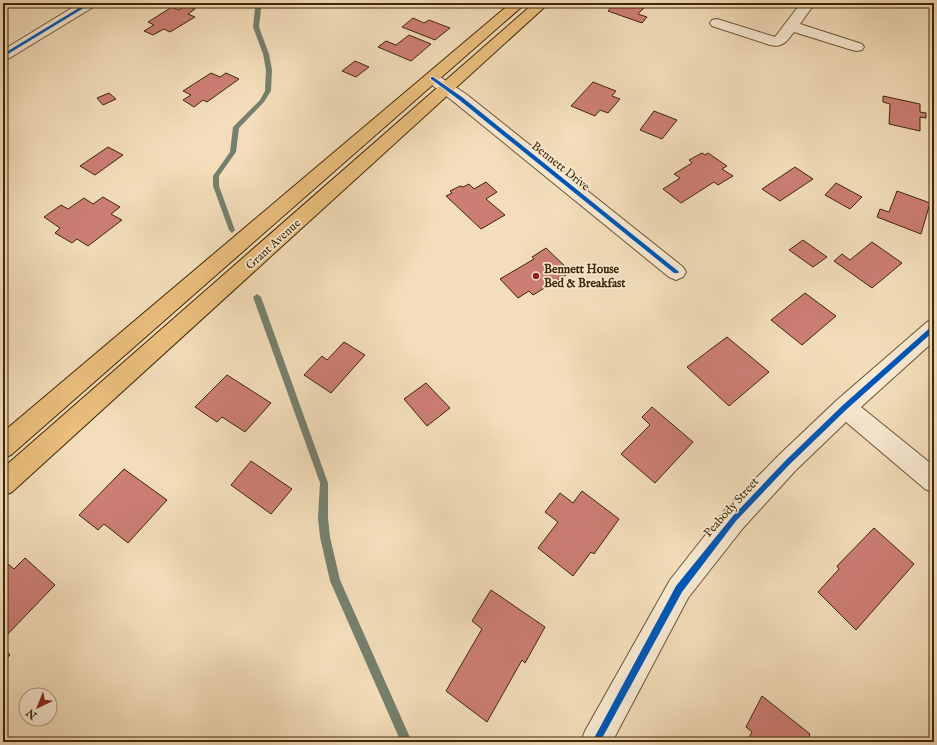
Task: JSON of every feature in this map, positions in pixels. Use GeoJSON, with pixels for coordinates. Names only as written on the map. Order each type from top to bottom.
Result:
{"type":"FeatureCollection","features":[{"type":"Feature","properties":{"kind":"main road","name":"Grant Avenue"},"geometry":{"type":"LineString","coordinates":[[3,484],[439,83],[519,3]]}},
{"type":"Feature","properties":{"kind":"main road","name":"Grant Avenue"},"geometry":{"type":"LineString","coordinates":[[3,447],[439,83],[542,3]]}},
{"type":"Feature","properties":{"kind":"street"},"geometry":{"type":"LineString","coordinates":[[3,56],[90,3]]}},
{"type":"Feature","properties":{"kind":"street"},"geometry":{"type":"LineString","coordinates":[[716,23],[776,42],[781,40],[808,3]]}},
{"type":"Feature","properties":{"kind":"street"},"geometry":{"type":"LineString","coordinates":[[791,26],[857,48]]}},
{"type":"Feature","properties":{"kind":"street","name":"Bennett Drive"},"geometry":{"type":"LineString","coordinates":[[439,83],[460,98],[676,272]]}},
{"type":"Feature","properties":{"kind":"street","name":"Peabody Street"},"geometry":{"type":"LineString","coordinates":[[596,742],[679,589],[734,519],[787,463],[844,407],[934,328]]}},
{"type":"Feature","properties":{"kind":"street"},"geometry":{"type":"LineString","coordinates":[[844,407],[934,481]]}},
{"type":"Feature","properties":{"kind":"building"},"geometry":{"type":"Polygon","coordinates":[[[640,3],[647,5],[638,14],[647,17],[642,23],[608,11],[612,6],[606,4],[640,3]]]}},
{"type":"Feature","properties":{"kind":"building"},"geometry":{"type":"Polygon","coordinates":[[[186,5],[195,9],[188,14],[195,17],[170,32],[164,29],[153,35],[144,31],[154,25],[148,22],[172,7],[179,10],[186,5]]]}},
{"type":"Feature","properties":{"kind":"building"},"geometry":{"type":"Polygon","coordinates":[[[413,18],[424,23],[429,20],[450,28],[435,40],[402,27],[413,18]]]}},
{"type":"Feature","properties":{"kind":"building"},"geometry":{"type":"Polygon","coordinates":[[[409,35],[431,44],[411,61],[378,47],[386,41],[396,45],[409,35]]]}},
{"type":"Feature","properties":{"kind":"building"},"geometry":{"type":"Polygon","coordinates":[[[355,61],[369,67],[356,77],[342,71],[355,61]]]}},
{"type":"Feature","properties":{"kind":"building"},"geometry":{"type":"Polygon","coordinates":[[[211,73],[220,77],[226,73],[239,79],[207,102],[203,100],[194,107],[183,100],[191,95],[183,91],[211,73]]]}},
{"type":"Feature","properties":{"kind":"building"},"geometry":{"type":"Polygon","coordinates":[[[593,82],[616,91],[612,96],[620,99],[608,113],[600,110],[595,116],[571,106],[593,82]]]}},
{"type":"Feature","properties":{"kind":"building"},"geometry":{"type":"Polygon","coordinates":[[[109,93],[116,99],[103,105],[97,98],[109,93]]]}},
{"type":"Feature","properties":{"kind":"building"},"geometry":{"type":"Polygon","coordinates":[[[883,96],[920,104],[920,112],[926,113],[926,118],[920,117],[920,131],[889,124],[890,104],[883,102],[883,96]]]}},
{"type":"Feature","properties":{"kind":"building"},"geometry":{"type":"Polygon","coordinates":[[[654,111],[677,120],[662,139],[640,130],[654,111]]]}},
{"type":"Feature","properties":{"kind":"building"},"geometry":{"type":"Polygon","coordinates":[[[108,147],[123,155],[95,175],[80,166],[108,147]]]}},
{"type":"Feature","properties":{"kind":"building"},"geometry":{"type":"Polygon","coordinates":[[[702,153],[705,155],[708,153],[727,166],[722,169],[733,176],[718,185],[714,182],[681,203],[663,189],[680,178],[674,174],[692,163],[689,160],[702,153]]]}},
{"type":"Feature","properties":{"kind":"building"},"geometry":{"type":"Polygon","coordinates":[[[795,167],[813,179],[780,201],[762,189],[795,167]]]}},
{"type":"Feature","properties":{"kind":"building"},"geometry":{"type":"Polygon","coordinates":[[[486,182],[497,192],[486,199],[505,215],[481,229],[446,196],[452,193],[450,191],[460,186],[463,187],[469,184],[474,189],[486,182]]]}},
{"type":"Feature","properties":{"kind":"building"},"geometry":{"type":"Polygon","coordinates":[[[836,183],[862,197],[850,209],[825,195],[836,183]]]}},
{"type":"Feature","properties":{"kind":"building"},"geometry":{"type":"Polygon","coordinates":[[[897,191],[930,203],[921,234],[877,217],[880,209],[889,212],[897,191]]]}},
{"type":"Feature","properties":{"kind":"building"},"geometry":{"type":"Polygon","coordinates":[[[103,197],[120,207],[111,214],[122,220],[88,246],[77,239],[72,243],[55,233],[60,228],[44,217],[61,205],[68,209],[84,198],[93,204],[103,197]]]}},
{"type":"Feature","properties":{"kind":"building"},"geometry":{"type":"Polygon","coordinates":[[[803,240],[827,257],[813,267],[789,250],[803,240]]]}},
{"type":"Feature","properties":{"kind":"building"},"geometry":{"type":"Polygon","coordinates":[[[872,242],[902,263],[872,288],[834,261],[842,254],[850,260],[872,242]]]}},
{"type":"Feature","properties":{"kind":"building","name":"Bennett House Bed & Breakfast"},"geometry":{"type":"Polygon","coordinates":[[[546,248],[571,272],[533,295],[529,291],[518,298],[500,279],[534,259],[532,257],[546,248]]]}},
{"type":"Feature","properties":{"kind":"building"},"geometry":{"type":"Polygon","coordinates":[[[805,293],[836,316],[802,345],[771,320],[805,293]]]}},
{"type":"Feature","properties":{"kind":"building"},"geometry":{"type":"Polygon","coordinates":[[[727,337],[769,372],[729,406],[687,367],[727,337]]]}},
{"type":"Feature","properties":{"kind":"building"},"geometry":{"type":"Polygon","coordinates":[[[344,342],[365,355],[331,393],[304,375],[322,356],[327,360],[344,342]]]}},
{"type":"Feature","properties":{"kind":"building"},"geometry":{"type":"Polygon","coordinates":[[[227,375],[271,403],[245,432],[222,417],[217,422],[195,407],[227,375]]]}},
{"type":"Feature","properties":{"kind":"building"},"geometry":{"type":"Polygon","coordinates":[[[426,383],[450,408],[427,426],[404,399],[426,383]]]}},
{"type":"Feature","properties":{"kind":"building"},"geometry":{"type":"Polygon","coordinates":[[[652,407],[693,442],[655,483],[621,454],[650,425],[642,417],[652,407]]]}},
{"type":"Feature","properties":{"kind":"building"},"geometry":{"type":"Polygon","coordinates":[[[251,461],[292,489],[271,514],[231,485],[251,461]]]}},
{"type":"Feature","properties":{"kind":"building"},"geometry":{"type":"Polygon","coordinates":[[[124,469],[167,500],[128,543],[104,524],[98,530],[79,515],[124,469]]]}},
{"type":"Feature","properties":{"kind":"building"},"geometry":{"type":"Polygon","coordinates":[[[582,491],[619,519],[594,554],[591,552],[573,576],[538,548],[558,522],[545,512],[560,493],[573,503],[582,491]]]}},
{"type":"Feature","properties":{"kind":"building"},"geometry":{"type":"Polygon","coordinates":[[[874,528],[914,564],[856,630],[818,592],[839,569],[837,566],[874,528]]]}},
{"type":"Feature","properties":{"kind":"building"},"geometry":{"type":"Polygon","coordinates":[[[25,558],[55,585],[3,639],[3,560],[14,569],[25,558]]]}},
{"type":"Feature","properties":{"kind":"building"},"geometry":{"type":"Polygon","coordinates":[[[491,590],[545,627],[525,663],[522,660],[487,722],[446,691],[482,629],[472,621],[491,590]]]}},
{"type":"Feature","properties":{"kind":"building"},"geometry":{"type":"Polygon","coordinates":[[[3,647],[10,655],[3,662],[3,647]]]}},
{"type":"Feature","properties":{"kind":"building"},"geometry":{"type":"Polygon","coordinates":[[[762,696],[810,734],[807,742],[747,742],[752,732],[746,727],[762,696]]]}},
{"type":"Feature","properties":{"kind":"waterway"},"geometry":{"type":"LineString","coordinates":[[232,230],[216,186],[216,176],[233,152],[236,127],[262,101],[268,91],[269,70],[266,54],[256,27],[258,8],[253,3]]}},
{"type":"Feature","properties":{"kind":"waterway"},"geometry":{"type":"LineString","coordinates":[[257,297],[324,483],[323,518],[325,537],[335,581],[407,742]]}},
{"type":"Feature","properties":{"kind":"cycle path"},"geometry":{"type":"LineString","coordinates":[[3,56],[90,3]]}},
{"type":"Feature","properties":{"kind":"cycle path"},"geometry":{"type":"LineString","coordinates":[[432,78],[460,98],[676,272]]}},
{"type":"Feature","properties":{"kind":"cycle path"},"geometry":{"type":"LineString","coordinates":[[596,742],[679,589],[734,519],[787,463],[845,407],[934,328]]}},
{"type":"Feature","properties":{"kind":"place","name":"Bennett House Bed & Breakfast"},"geometry":{"type":"Point","coordinates":[536,276]}}]}
